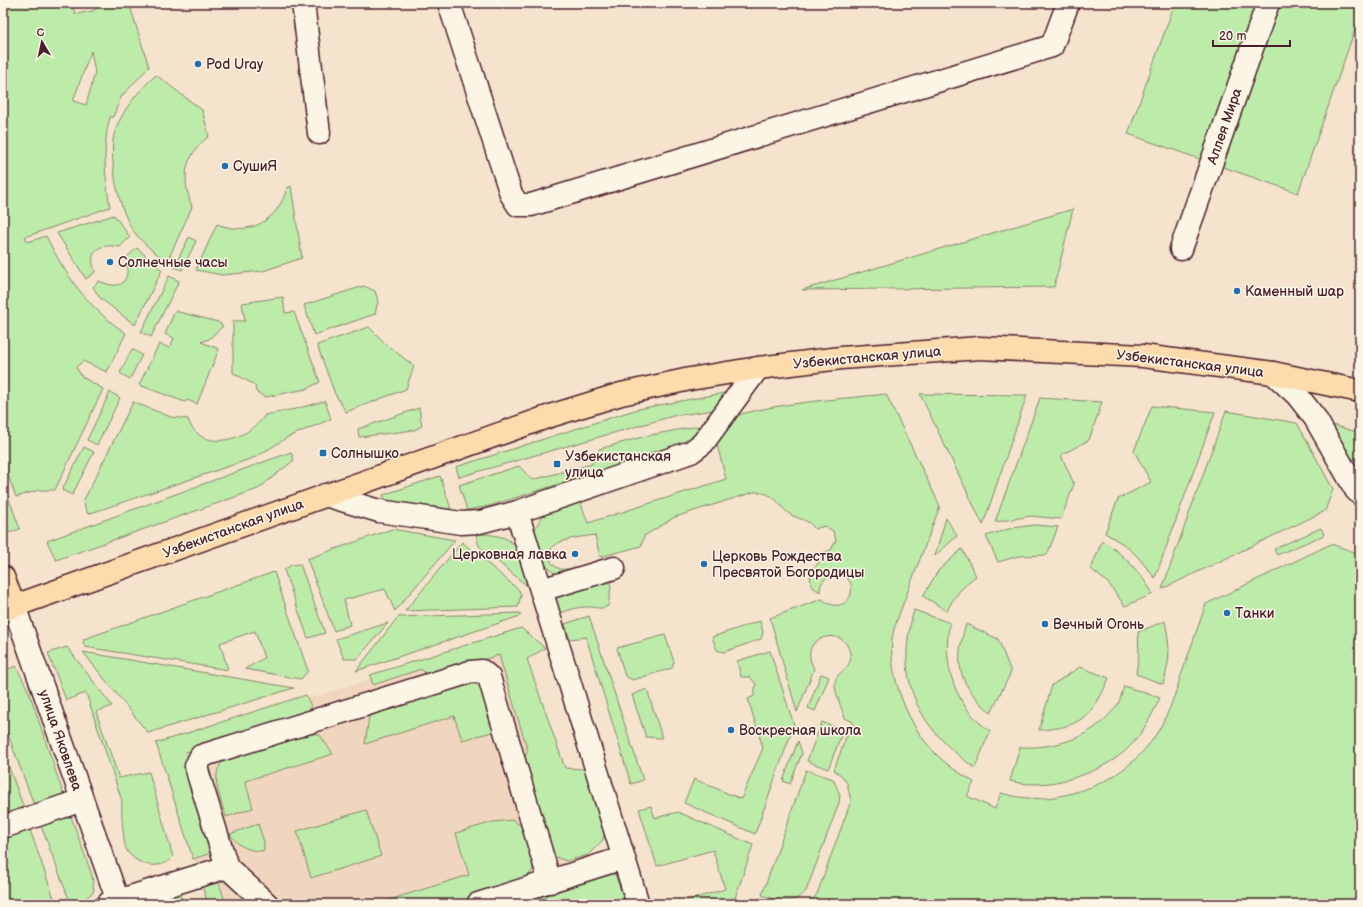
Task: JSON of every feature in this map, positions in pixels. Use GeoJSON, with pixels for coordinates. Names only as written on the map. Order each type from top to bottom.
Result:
{"type":"FeatureCollection","features":[{"type":"Feature","properties":{"kind":"main road","name":"Узбекистанская улица"},"geometry":{"type":"LineString","coordinates":[[8,608],[550,416],[621,394],[690,379],[758,368],[841,358],[980,348],[1143,356],[1273,373],[1360,391]]}},
{"type":"Feature","properties":{"kind":"main road","name":"улица Яковлева"},"geometry":{"type":"LineString","coordinates":[[3,577],[8,608]]}},
{"type":"Feature","properties":{"kind":"street"},"geometry":{"type":"LineString","coordinates":[[303,3],[319,133]]}},
{"type":"Feature","properties":{"kind":"street"},"geometry":{"type":"LineString","coordinates":[[449,3],[511,194],[518,205],[531,205],[1052,46],[1068,3]]}},
{"type":"Feature","properties":{"kind":"street","name":"Аллея Мира"},"geometry":{"type":"LineString","coordinates":[[1181,249],[1268,3]]}},
{"type":"Feature","properties":{"kind":"street"},"geometry":{"type":"LineString","coordinates":[[325,495],[379,511],[460,523],[480,522],[517,512],[691,452],[703,443],[758,368]]}},
{"type":"Feature","properties":{"kind":"street"},"geometry":{"type":"LineString","coordinates":[[1273,373],[1297,395],[1315,418],[1356,490],[1360,494]]}},
{"type":"Feature","properties":{"kind":"street"},"geometry":{"type":"LineString","coordinates":[[517,512],[638,904]]}},
{"type":"Feature","properties":{"kind":"street"},"geometry":{"type":"LineString","coordinates":[[541,590],[614,568]]}},
{"type":"Feature","properties":{"kind":"street","name":"улица Яковлева"},"geometry":{"type":"LineString","coordinates":[[8,608],[82,800],[115,903]]}},
{"type":"Feature","properties":{"kind":"street"},"geometry":{"type":"LineString","coordinates":[[267,904],[227,867],[196,766],[201,756],[470,672],[482,672],[489,677],[550,882]]}},
{"type":"Feature","properties":{"kind":"street"},"geometry":{"type":"LineString","coordinates":[[3,827],[82,800]]}},
{"type":"Feature","properties":{"kind":"street"},"geometry":{"type":"LineString","coordinates":[[478,904],[623,858]]}},
{"type":"Feature","properties":{"kind":"street"},"geometry":{"type":"LineString","coordinates":[[115,903],[227,867]]}},
{"type":"Feature","properties":{"kind":"shaded area"},"geometry":{"type":"Polygon","coordinates":[[[499,638],[580,904],[208,904],[157,747],[499,638]]]}},
{"type":"Feature","properties":{"kind":"green space"},"geometry":{"type":"Polygon","coordinates":[[[3,3],[70,3],[76,14],[93,11],[104,3],[129,3],[149,67],[121,97],[113,117],[110,117],[107,128],[105,162],[110,207],[25,237],[28,242],[46,236],[61,264],[79,290],[89,302],[113,324],[126,333],[107,372],[83,361],[76,367],[82,377],[103,389],[55,490],[39,490],[16,497],[3,461],[3,3]],[[91,51],[73,101],[86,105],[95,73],[91,51]]]}},
{"type":"Feature","properties":{"kind":"green space"},"geometry":{"type":"Polygon","coordinates":[[[1175,3],[1360,3],[1360,15],[1298,193],[1128,134],[1175,3]]]}},
{"type":"Feature","properties":{"kind":"green space"},"geometry":{"type":"Polygon","coordinates":[[[156,75],[202,110],[209,136],[194,152],[187,168],[186,186],[192,207],[167,262],[142,241],[129,224],[116,184],[112,155],[115,131],[122,115],[138,94],[156,75]]]}},
{"type":"Feature","properties":{"kind":"green space"},"geometry":{"type":"Polygon","coordinates":[[[291,186],[302,258],[263,271],[222,275],[196,270],[217,224],[229,228],[241,228],[251,227],[261,223],[270,217],[277,209],[283,200],[287,188],[291,186]]]}},
{"type":"Feature","properties":{"kind":"green space"},"geometry":{"type":"Polygon","coordinates":[[[1073,209],[1054,287],[802,290],[1073,209]]]}},
{"type":"Feature","properties":{"kind":"green space"},"geometry":{"type":"Polygon","coordinates":[[[114,215],[130,237],[120,247],[107,246],[97,249],[93,258],[95,272],[86,279],[57,233],[114,215]]]}},
{"type":"Feature","properties":{"kind":"green space"},"geometry":{"type":"Polygon","coordinates":[[[189,237],[196,241],[182,270],[174,267],[189,237]]]}},
{"type":"Feature","properties":{"kind":"green space"},"geometry":{"type":"Polygon","coordinates":[[[137,248],[162,270],[135,325],[100,298],[93,287],[99,281],[114,285],[123,282],[126,278],[127,272],[126,258],[137,248]]]}},
{"type":"Feature","properties":{"kind":"green space"},"geometry":{"type":"Polygon","coordinates":[[[169,276],[179,281],[151,337],[141,332],[169,276]]]}},
{"type":"Feature","properties":{"kind":"green space"},"geometry":{"type":"Polygon","coordinates":[[[364,286],[375,291],[378,301],[375,314],[314,335],[304,305],[364,286]]]}},
{"type":"Feature","properties":{"kind":"green space"},"geometry":{"type":"Polygon","coordinates":[[[283,297],[285,313],[294,312],[320,382],[306,389],[265,397],[256,392],[255,385],[233,373],[233,321],[245,321],[242,303],[283,297]]]}},
{"type":"Feature","properties":{"kind":"green space"},"geometry":{"type":"Polygon","coordinates":[[[175,311],[218,322],[223,326],[209,339],[201,342],[219,349],[197,404],[187,400],[185,402],[139,385],[159,344],[170,348],[174,338],[165,334],[175,311]]]}},
{"type":"Feature","properties":{"kind":"green space"},"geometry":{"type":"Polygon","coordinates":[[[369,327],[388,346],[414,366],[406,389],[346,412],[335,394],[317,345],[369,327]]]}},
{"type":"Feature","properties":{"kind":"green space"},"geometry":{"type":"Polygon","coordinates":[[[132,349],[142,355],[130,379],[120,373],[132,349]]]}},
{"type":"Feature","properties":{"kind":"green space"},"geometry":{"type":"Polygon","coordinates":[[[110,392],[120,398],[97,445],[87,440],[110,392]]]}},
{"type":"Feature","properties":{"kind":"green space"},"geometry":{"type":"Polygon","coordinates":[[[729,392],[714,410],[673,416],[459,477],[456,467],[638,409],[729,392]]]}},
{"type":"Feature","properties":{"kind":"green space"},"geometry":{"type":"Polygon","coordinates":[[[886,394],[940,506],[897,620],[892,638],[893,669],[897,685],[909,716],[927,744],[946,763],[974,782],[967,796],[995,809],[1001,793],[1011,796],[1031,798],[1049,798],[1069,794],[1092,787],[1104,781],[1116,774],[1138,757],[1155,736],[1169,710],[1206,604],[1331,544],[1360,554],[1360,904],[808,904],[817,894],[851,801],[847,783],[841,775],[834,770],[846,737],[855,730],[853,722],[845,718],[838,700],[835,686],[835,682],[839,674],[849,664],[850,653],[847,645],[839,638],[827,637],[816,641],[810,651],[811,662],[814,669],[797,712],[770,618],[822,599],[831,604],[839,605],[846,602],[850,597],[852,590],[851,584],[847,578],[840,575],[833,574],[826,578],[821,584],[820,592],[811,586],[810,570],[818,563],[822,553],[831,550],[836,540],[833,531],[824,526],[815,529],[808,522],[793,516],[783,509],[777,501],[769,495],[754,492],[675,517],[644,536],[641,546],[600,557],[595,535],[574,538],[559,543],[550,551],[550,559],[554,565],[561,569],[576,567],[578,571],[557,575],[547,567],[540,556],[536,545],[535,530],[543,514],[580,501],[588,523],[726,479],[715,437],[725,419],[744,413],[784,405],[886,394]]]}},
{"type":"Feature","properties":{"kind":"green space"},"geometry":{"type":"Polygon","coordinates":[[[920,394],[1027,395],[983,525],[920,394]]]}},
{"type":"Feature","properties":{"kind":"green space"},"geometry":{"type":"Polygon","coordinates":[[[1040,398],[1102,402],[1089,440],[1061,455],[1074,484],[1061,519],[1031,516],[995,522],[1040,398]]]}},
{"type":"Feature","properties":{"kind":"green space"},"geometry":{"type":"Polygon","coordinates":[[[325,401],[331,419],[288,437],[256,457],[88,514],[83,502],[133,402],[171,417],[188,419],[194,430],[203,437],[213,440],[225,440],[237,437],[248,431],[258,424],[265,415],[325,401]]]}},
{"type":"Feature","properties":{"kind":"green space"},"geometry":{"type":"Polygon","coordinates":[[[1152,406],[1215,412],[1155,578],[1138,557],[1125,545],[1105,533],[1118,499],[1151,482],[1134,451],[1152,406]]]}},
{"type":"Feature","properties":{"kind":"green space"},"geometry":{"type":"Polygon","coordinates":[[[419,408],[422,426],[414,430],[359,437],[358,429],[419,408]]]}},
{"type":"Feature","properties":{"kind":"green space"},"geometry":{"type":"Polygon","coordinates":[[[1226,411],[1297,423],[1333,489],[1325,511],[1162,589],[1226,411]]]}},
{"type":"Feature","properties":{"kind":"green space"},"geometry":{"type":"Polygon","coordinates":[[[709,424],[684,445],[489,506],[467,510],[459,485],[519,466],[532,480],[592,464],[599,449],[646,436],[709,424]]]}},
{"type":"Feature","properties":{"kind":"green space"},"geometry":{"type":"Polygon","coordinates":[[[1333,425],[1360,433],[1360,461],[1350,458],[1333,425]]]}},
{"type":"Feature","properties":{"kind":"green space"},"geometry":{"type":"Polygon","coordinates":[[[84,447],[94,452],[72,495],[62,490],[84,447]]]}},
{"type":"Feature","properties":{"kind":"green space"},"geometry":{"type":"Polygon","coordinates":[[[291,452],[294,460],[258,489],[56,560],[47,541],[291,452]]]}},
{"type":"Feature","properties":{"kind":"green space"},"geometry":{"type":"Polygon","coordinates":[[[440,476],[451,509],[386,500],[383,495],[440,476]]]}},
{"type":"Feature","properties":{"kind":"green space"},"geometry":{"type":"Polygon","coordinates":[[[3,483],[20,529],[8,533],[3,518],[3,483]]]}},
{"type":"Feature","properties":{"kind":"green space"},"geometry":{"type":"Polygon","coordinates":[[[946,518],[957,536],[935,556],[946,518]]]}},
{"type":"Feature","properties":{"kind":"green space"},"geometry":{"type":"Polygon","coordinates":[[[1035,525],[1058,527],[1047,555],[1019,556],[998,562],[986,536],[1012,528],[1035,525]]]}},
{"type":"Feature","properties":{"kind":"green space"},"geometry":{"type":"Polygon","coordinates":[[[1321,528],[1324,535],[1277,555],[1274,549],[1321,528]]]}},
{"type":"Feature","properties":{"kind":"green space"},"geometry":{"type":"Polygon","coordinates":[[[392,529],[455,540],[395,611],[385,589],[344,600],[350,625],[334,631],[307,559],[392,529]]]}},
{"type":"Feature","properties":{"kind":"green space"},"geometry":{"type":"Polygon","coordinates":[[[476,534],[501,537],[509,540],[515,545],[520,552],[530,583],[526,585],[479,546],[476,534]]]}},
{"type":"Feature","properties":{"kind":"green space"},"geometry":{"type":"Polygon","coordinates":[[[1102,541],[1131,564],[1143,578],[1153,594],[1125,606],[1108,583],[1091,569],[1102,541]]]}},
{"type":"Feature","properties":{"kind":"green space"},"geometry":{"type":"Polygon","coordinates":[[[462,542],[519,590],[521,595],[518,607],[405,611],[462,542]]]}},
{"type":"Feature","properties":{"kind":"green space"},"geometry":{"type":"Polygon","coordinates":[[[962,549],[976,576],[959,592],[947,611],[923,596],[938,571],[962,549]]]}},
{"type":"Feature","properties":{"kind":"green space"},"geometry":{"type":"Polygon","coordinates":[[[300,564],[325,633],[308,638],[284,570],[291,565],[300,564]]]}},
{"type":"Feature","properties":{"kind":"green space"},"geometry":{"type":"Polygon","coordinates":[[[274,572],[308,671],[301,679],[245,669],[264,658],[255,631],[220,643],[228,670],[85,647],[83,644],[84,639],[274,572]]]}},
{"type":"Feature","properties":{"kind":"green space"},"geometry":{"type":"Polygon","coordinates":[[[609,579],[611,587],[608,606],[601,608],[580,607],[554,615],[552,597],[609,579]]]}},
{"type":"Feature","properties":{"kind":"green space"},"geometry":{"type":"Polygon","coordinates":[[[914,610],[950,623],[948,638],[949,669],[954,683],[968,710],[990,731],[975,768],[938,736],[925,718],[915,700],[909,680],[907,658],[908,635],[914,610]]]}},
{"type":"Feature","properties":{"kind":"green space"},"geometry":{"type":"Polygon","coordinates":[[[520,613],[520,616],[356,671],[398,617],[520,613]]]}},
{"type":"Feature","properties":{"kind":"green space"},"geometry":{"type":"Polygon","coordinates":[[[589,616],[643,780],[631,784],[586,637],[570,639],[565,624],[589,616]]]}},
{"type":"Feature","properties":{"kind":"green space"},"geometry":{"type":"Polygon","coordinates":[[[760,621],[763,632],[761,639],[724,652],[717,650],[712,637],[760,621]]]}},
{"type":"Feature","properties":{"kind":"green space"},"geometry":{"type":"Polygon","coordinates":[[[1165,621],[1169,652],[1163,684],[1136,674],[1139,653],[1138,632],[1165,621]]]}},
{"type":"Feature","properties":{"kind":"green space"},"geometry":{"type":"Polygon","coordinates":[[[388,623],[357,659],[344,659],[336,639],[388,623]]]}},
{"type":"Feature","properties":{"kind":"green space"},"geometry":{"type":"Polygon","coordinates":[[[966,624],[998,639],[1011,672],[991,713],[972,693],[962,673],[960,652],[966,624]]]}},
{"type":"Feature","properties":{"kind":"green space"},"geometry":{"type":"Polygon","coordinates":[[[521,628],[545,648],[527,659],[565,768],[584,769],[607,829],[602,841],[588,855],[567,861],[555,857],[524,757],[528,752],[499,655],[428,676],[421,669],[373,685],[370,675],[521,628]]]}},
{"type":"Feature","properties":{"kind":"green space"},"geometry":{"type":"Polygon","coordinates":[[[665,635],[674,662],[672,668],[633,680],[625,676],[617,648],[665,635]]]}},
{"type":"Feature","properties":{"kind":"green space"},"geometry":{"type":"Polygon","coordinates":[[[67,647],[112,706],[96,712],[119,778],[149,772],[173,857],[162,864],[149,865],[143,863],[131,856],[127,851],[123,835],[122,801],[86,693],[66,700],[48,653],[67,647]]]}},
{"type":"Feature","properties":{"kind":"green space"},"geometry":{"type":"Polygon","coordinates":[[[770,651],[794,725],[755,834],[684,803],[694,779],[741,799],[763,748],[748,699],[754,696],[756,684],[750,677],[741,677],[737,661],[770,651]]]}},
{"type":"Feature","properties":{"kind":"green space"},"geometry":{"type":"Polygon","coordinates":[[[83,652],[294,688],[148,733],[83,652]]]}},
{"type":"Feature","properties":{"kind":"green space"},"geometry":{"type":"Polygon","coordinates":[[[16,666],[29,692],[65,799],[36,810],[3,721],[3,671],[16,666]]]}},
{"type":"Feature","properties":{"kind":"green space"},"geometry":{"type":"Polygon","coordinates":[[[1080,667],[1109,678],[1097,702],[1091,711],[1075,723],[1053,729],[1039,730],[1052,685],[1080,667]]]}},
{"type":"Feature","properties":{"kind":"green space"},"geometry":{"type":"Polygon","coordinates":[[[821,674],[829,677],[815,711],[808,708],[821,674]]]}},
{"type":"Feature","properties":{"kind":"green space"},"geometry":{"type":"Polygon","coordinates":[[[472,683],[485,687],[500,730],[462,740],[454,716],[365,744],[369,716],[472,683]]]}},
{"type":"Feature","properties":{"kind":"green space"},"geometry":{"type":"Polygon","coordinates":[[[1124,686],[1160,698],[1141,733],[1125,751],[1114,760],[1101,767],[1070,779],[1039,784],[1024,784],[1010,781],[1020,747],[1048,746],[1062,743],[1087,732],[1109,715],[1118,704],[1124,686]]]}},
{"type":"Feature","properties":{"kind":"green space"},"geometry":{"type":"Polygon","coordinates":[[[647,689],[662,738],[646,737],[632,695],[647,689]]]}},
{"type":"Feature","properties":{"kind":"green space"},"geometry":{"type":"Polygon","coordinates":[[[306,695],[311,706],[307,713],[186,752],[217,851],[193,859],[156,743],[306,695]]]}},
{"type":"Feature","properties":{"kind":"green space"},"geometry":{"type":"Polygon","coordinates":[[[822,722],[837,728],[841,736],[828,769],[807,761],[822,722]]]}},
{"type":"Feature","properties":{"kind":"green space"},"geometry":{"type":"Polygon","coordinates":[[[307,734],[319,734],[333,754],[245,781],[253,808],[226,817],[219,796],[217,782],[217,775],[222,762],[307,734]]]}},
{"type":"Feature","properties":{"kind":"green space"},"geometry":{"type":"Polygon","coordinates":[[[798,741],[802,753],[790,784],[783,781],[798,741]]]}},
{"type":"Feature","properties":{"kind":"green space"},"geometry":{"type":"Polygon","coordinates":[[[3,751],[25,811],[3,823],[3,751]]]}},
{"type":"Feature","properties":{"kind":"green space"},"geometry":{"type":"Polygon","coordinates":[[[806,770],[833,779],[840,795],[839,803],[806,891],[796,899],[786,901],[774,899],[762,895],[806,770]]]}},
{"type":"Feature","properties":{"kind":"green space"},"geometry":{"type":"Polygon","coordinates":[[[651,806],[655,818],[678,812],[753,845],[733,904],[676,904],[725,889],[713,850],[657,866],[639,809],[651,806]]]}},
{"type":"Feature","properties":{"kind":"green space"},"geometry":{"type":"Polygon","coordinates":[[[366,810],[381,856],[311,878],[297,831],[366,810]]]}},
{"type":"Feature","properties":{"kind":"green space"},"geometry":{"type":"Polygon","coordinates":[[[69,811],[92,875],[94,891],[85,899],[70,902],[40,823],[69,811]]]}},
{"type":"Feature","properties":{"kind":"green space"},"geometry":{"type":"Polygon","coordinates":[[[513,820],[526,830],[532,854],[533,870],[521,883],[455,904],[376,904],[469,875],[456,833],[493,822],[513,820]]]}},
{"type":"Feature","properties":{"kind":"green space"},"geometry":{"type":"Polygon","coordinates":[[[258,824],[264,842],[264,851],[249,849],[240,845],[230,834],[258,824]]]}},
{"type":"Feature","properties":{"kind":"green space"},"geometry":{"type":"Polygon","coordinates":[[[29,827],[56,904],[3,904],[3,833],[29,827]]]}},
{"type":"Feature","properties":{"kind":"green space"},"geometry":{"type":"Polygon","coordinates":[[[606,871],[615,874],[626,904],[500,904],[606,871]]]}},
{"type":"Feature","properties":{"kind":"green space"},"geometry":{"type":"Polygon","coordinates":[[[219,883],[226,904],[208,904],[202,886],[219,883]]]}},
{"type":"Feature","properties":{"kind":"green space"},"geometry":{"type":"Polygon","coordinates":[[[179,892],[184,904],[156,904],[155,901],[179,892]]]}},
{"type":"Feature","properties":{"kind":"place","name":"Pod Uray"},"geometry":{"type":"Point","coordinates":[198,64]}},
{"type":"Feature","properties":{"kind":"place","name":"СушиЯ"},"geometry":{"type":"Point","coordinates":[225,166]}},
{"type":"Feature","properties":{"kind":"place","name":"Солнечные часы"},"geometry":{"type":"Point","coordinates":[110,262]}},
{"type":"Feature","properties":{"kind":"place","name":"Каменный шар"},"geometry":{"type":"Point","coordinates":[1237,291]}},
{"type":"Feature","properties":{"kind":"place","name":"Солнышко"},"geometry":{"type":"Point","coordinates":[323,453]}},
{"type":"Feature","properties":{"kind":"place","name":"Узбекистанская улица"},"geometry":{"type":"Point","coordinates":[557,464]}},
{"type":"Feature","properties":{"kind":"place","name":"Церковная лавка"},"geometry":{"type":"Point","coordinates":[575,554]}},
{"type":"Feature","properties":{"kind":"place","name":"Церковь Рождества Пресвятой Богородицы"},"geometry":{"type":"Point","coordinates":[704,564]}},
{"type":"Feature","properties":{"kind":"place","name":"Танки"},"geometry":{"type":"Point","coordinates":[1227,613]}},
{"type":"Feature","properties":{"kind":"place","name":"Вечный Огонь"},"geometry":{"type":"Point","coordinates":[1045,624]}},
{"type":"Feature","properties":{"kind":"place","name":"Воскресная школа"},"geometry":{"type":"Point","coordinates":[731,730]}}]}
